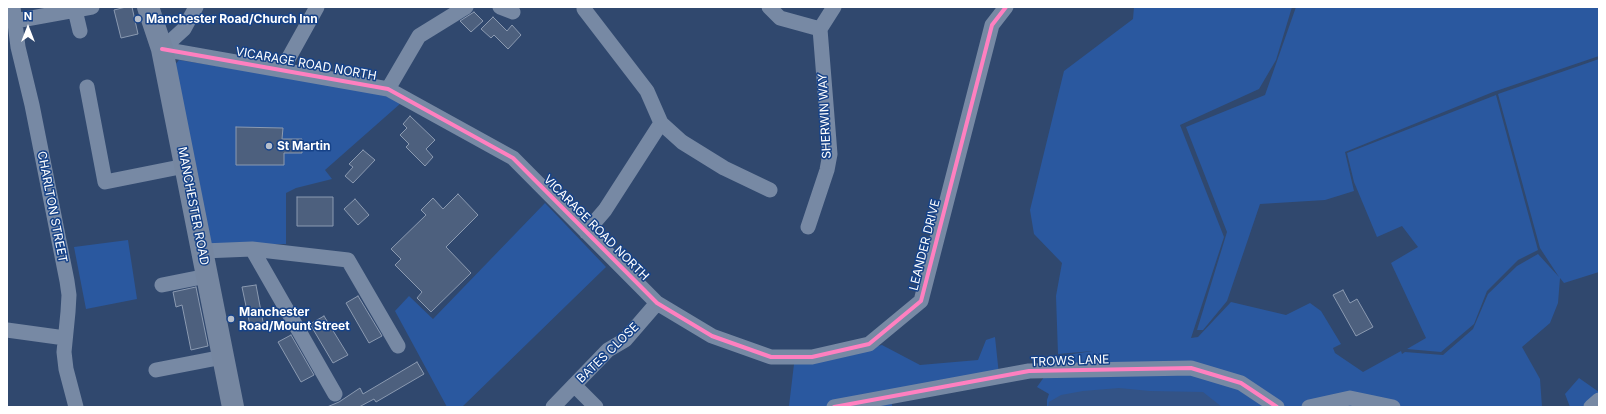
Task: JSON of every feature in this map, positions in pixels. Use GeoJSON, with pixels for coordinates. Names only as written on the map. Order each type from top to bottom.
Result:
{"type":"FeatureCollection","features":[{"type":"Feature","properties":{"kind":"main road","name":"MANCHESTER ROAD"},"geometry":{"type":"LineString","coordinates":[[148,7],[162,49],[234,407]]}},
{"type":"Feature","properties":{"kind":"street"},"geometry":{"type":"LineString","coordinates":[[14,14],[76,10],[92,7]]}},
{"type":"Feature","properties":{"kind":"street"},"geometry":{"type":"LineString","coordinates":[[162,49],[184,29],[196,7]]}},
{"type":"Feature","properties":{"kind":"street"},"geometry":{"type":"LineString","coordinates":[[282,70],[317,7]]}},
{"type":"Feature","properties":{"kind":"street"},"geometry":{"type":"LineString","coordinates":[[388,90],[419,36],[466,7]]}},
{"type":"Feature","properties":{"kind":"street"},"geometry":{"type":"LineString","coordinates":[[769,7],[780,18],[820,29],[834,7]]}},
{"type":"Feature","properties":{"kind":"street","name":"LEANDER DRIVE"},"geometry":{"type":"LineString","coordinates":[[657,303],[712,336],[771,357],[812,357],[869,344],[921,301],[992,25],[1006,7]]}},
{"type":"Feature","properties":{"kind":"street"},"geometry":{"type":"LineString","coordinates":[[584,9],[647,91],[662,123],[682,142],[724,168],[770,190]]}},
{"type":"Feature","properties":{"kind":"street"},"geometry":{"type":"LineString","coordinates":[[76,10],[80,31]]}},
{"type":"Feature","properties":{"kind":"street","name":"CHARLTON STREET"},"geometry":{"type":"LineString","coordinates":[[14,14],[18,47],[32,105],[67,281],[69,295],[64,352],[66,369],[76,407]]}},
{"type":"Feature","properties":{"kind":"street","name":"SHERWIN WAY"},"geometry":{"type":"LineString","coordinates":[[808,227],[827,170],[830,154],[820,29]]}},
{"type":"Feature","properties":{"kind":"street","name":"VICARAGE ROAD NORTH"},"geometry":{"type":"LineString","coordinates":[[162,49],[388,90],[513,158],[657,303]]}},
{"type":"Feature","properties":{"kind":"street"},"geometry":{"type":"LineString","coordinates":[[87,87],[105,182],[185,166]]}},
{"type":"Feature","properties":{"kind":"street"},"geometry":{"type":"LineString","coordinates":[[586,232],[605,210],[662,123]]}},
{"type":"Feature","properties":{"kind":"street"},"geometry":{"type":"LineString","coordinates":[[203,251],[252,249],[348,260],[398,346]]}},
{"type":"Feature","properties":{"kind":"street"},"geometry":{"type":"LineString","coordinates":[[252,249],[335,394]]}},
{"type":"Feature","properties":{"kind":"street"},"geometry":{"type":"LineString","coordinates":[[162,285],[207,276]]}},
{"type":"Feature","properties":{"kind":"street","name":"BATES CLOSE"},"geometry":{"type":"LineString","coordinates":[[553,407],[608,350],[625,340],[657,303]]}},
{"type":"Feature","properties":{"kind":"street"},"geometry":{"type":"LineString","coordinates":[[7,330],[65,338]]}},
{"type":"Feature","properties":{"kind":"street"},"geometry":{"type":"LineString","coordinates":[[156,370],[224,357]]}},
{"type":"Feature","properties":{"kind":"street","name":"TROWS LANE"},"geometry":{"type":"LineString","coordinates":[[834,407],[1029,371],[1191,368],[1241,383],[1277,407]]}},
{"type":"Feature","properties":{"kind":"street","name":"BATES CLOSE"},"geometry":{"type":"LineString","coordinates":[[574,385],[596,407]]}},
{"type":"Feature","properties":{"kind":"street"},"geometry":{"type":"LineString","coordinates":[[1309,407],[1350,398],[1393,407]]}},
{"type":"Feature","properties":{"kind":"street"},"geometry":{"type":"LineString","coordinates":[[1591,407],[1599,400]]}},
{"type":"Feature","properties":{"kind":"shaded area"},"geometry":{"type":"Polygon","coordinates":[[[1134,7],[1292,7],[1276,60],[1259,89],[1180,125],[1224,237],[1191,338],[1198,337],[1231,302],[1286,315],[1310,303],[1321,311],[1341,344],[1333,348],[1335,353],[1363,372],[1401,351],[1402,354],[1405,352],[1443,355],[1473,329],[1488,294],[1517,266],[1538,254],[1559,277],[1540,248],[1498,94],[1599,59],[1599,272],[1564,283],[1560,278],[1558,303],[1550,323],[1522,347],[1540,379],[1542,407],[1047,407],[1049,394],[1037,387],[1059,356],[1093,351],[1058,354],[1056,296],[1062,263],[1034,234],[1030,210],[1064,71],[1133,19],[1134,7]]]}},
{"type":"Feature","properties":{"kind":"shaded area"},"geometry":{"type":"Polygon","coordinates":[[[1296,7],[1599,7],[1599,56],[1493,92],[1345,152],[1354,191],[1325,200],[1260,204],[1227,301],[1203,330],[1197,330],[1227,232],[1186,127],[1265,95],[1296,7]]]}},
{"type":"Feature","properties":{"kind":"shaded area"},"geometry":{"type":"Polygon","coordinates":[[[179,60],[388,93],[401,103],[325,170],[332,179],[296,188],[286,193],[286,244],[206,244],[170,71],[179,60]]]}},
{"type":"Feature","properties":{"kind":"shaded area"},"geometry":{"type":"Polygon","coordinates":[[[1496,95],[1538,250],[1518,260],[1487,291],[1474,324],[1441,352],[1407,349],[1426,338],[1391,263],[1418,247],[1402,226],[1377,237],[1354,182],[1347,153],[1496,95]]]}},
{"type":"Feature","properties":{"kind":"shaded area"},"geometry":{"type":"Polygon","coordinates":[[[545,203],[606,267],[462,407],[447,407],[395,311],[409,296],[433,319],[545,203]]]}},
{"type":"Feature","properties":{"kind":"shaded area"},"geometry":{"type":"Polygon","coordinates":[[[128,240],[137,299],[86,309],[74,247],[128,240]]]}},
{"type":"Feature","properties":{"kind":"shaded area"},"geometry":{"type":"Polygon","coordinates":[[[995,337],[999,375],[892,403],[892,407],[786,407],[789,406],[794,364],[882,345],[920,365],[978,360],[986,340],[995,337]]]}},
{"type":"Feature","properties":{"kind":"shaded area"},"geometry":{"type":"Polygon","coordinates":[[[1579,378],[1599,392],[1599,407],[1570,407],[1565,394],[1579,378]]]}},
{"type":"Feature","properties":{"kind":"shaded area"},"geometry":{"type":"Polygon","coordinates":[[[1119,388],[1150,391],[1203,392],[1222,407],[1048,407],[1049,402],[1061,395],[1083,391],[1119,388]]]}},
{"type":"Feature","properties":{"kind":"building"},"geometry":{"type":"Polygon","coordinates":[[[132,7],[138,34],[121,38],[114,10],[132,7]]]}},
{"type":"Feature","properties":{"kind":"building"},"geometry":{"type":"Polygon","coordinates":[[[474,12],[483,21],[471,32],[460,21],[474,12]]]}},
{"type":"Feature","properties":{"kind":"building"},"geometry":{"type":"Polygon","coordinates":[[[493,17],[507,31],[512,25],[521,35],[508,49],[494,35],[491,38],[481,29],[493,17]]]}},
{"type":"Feature","properties":{"kind":"building"},"geometry":{"type":"Polygon","coordinates":[[[410,116],[435,140],[426,149],[433,157],[425,166],[406,147],[409,144],[400,135],[407,128],[403,124],[410,116]]]}},
{"type":"Feature","properties":{"kind":"building","name":"St Martin"},"geometry":{"type":"Polygon","coordinates":[[[236,127],[283,128],[282,139],[302,139],[302,153],[284,153],[284,165],[236,165],[236,127]]]}},
{"type":"Feature","properties":{"kind":"building"},"geometry":{"type":"Polygon","coordinates":[[[363,150],[375,160],[353,183],[345,176],[353,167],[349,164],[363,150]]]}},
{"type":"Feature","properties":{"kind":"building"},"geometry":{"type":"Polygon","coordinates":[[[458,194],[478,215],[446,247],[471,273],[431,312],[417,298],[422,292],[395,265],[401,259],[391,249],[426,215],[421,210],[433,198],[443,209],[458,194]]]}},
{"type":"Feature","properties":{"kind":"building"},"geometry":{"type":"Polygon","coordinates":[[[297,197],[333,197],[333,226],[297,226],[297,197]]]}},
{"type":"Feature","properties":{"kind":"building"},"geometry":{"type":"Polygon","coordinates":[[[355,199],[369,215],[358,225],[344,209],[355,199]]]}},
{"type":"Feature","properties":{"kind":"building"},"geometry":{"type":"Polygon","coordinates":[[[256,285],[264,327],[251,330],[242,287],[256,285]]]}},
{"type":"Feature","properties":{"kind":"building"},"geometry":{"type":"Polygon","coordinates":[[[196,287],[208,346],[191,350],[182,305],[176,307],[173,292],[196,287]]]}},
{"type":"Feature","properties":{"kind":"building"},"geometry":{"type":"Polygon","coordinates":[[[1343,290],[1350,303],[1357,299],[1373,327],[1356,336],[1333,295],[1343,290]]]}},
{"type":"Feature","properties":{"kind":"building"},"geometry":{"type":"Polygon","coordinates":[[[358,296],[382,336],[369,343],[346,303],[358,296]]]}},
{"type":"Feature","properties":{"kind":"building"},"geometry":{"type":"Polygon","coordinates":[[[324,316],[348,355],[333,363],[310,324],[324,316]]]}},
{"type":"Feature","properties":{"kind":"building"},"geometry":{"type":"Polygon","coordinates":[[[291,335],[314,375],[301,382],[278,342],[291,335]]]}},
{"type":"Feature","properties":{"kind":"building"},"geometry":{"type":"Polygon","coordinates":[[[417,362],[424,374],[376,402],[374,399],[359,407],[327,407],[339,402],[360,388],[363,394],[417,362]]]}},
{"type":"Feature","properties":{"kind":"cycle path"},"geometry":{"type":"LineString","coordinates":[[162,49],[388,89],[513,158],[657,303],[712,336],[771,357],[812,357],[869,344],[921,301],[992,25],[1006,7]]}},
{"type":"Feature","properties":{"kind":"cycle path"},"geometry":{"type":"LineString","coordinates":[[834,407],[1029,371],[1191,368],[1241,383],[1277,407]]}},
{"type":"Feature","properties":{"kind":"place","name":"Manchester Road/Church Inn"},"geometry":{"type":"Point","coordinates":[138,19]}},
{"type":"Feature","properties":{"kind":"place","name":"St Martin"},"geometry":{"type":"Point","coordinates":[269,146]}},
{"type":"Feature","properties":{"kind":"place","name":"Manchester Road/Mount Street"},"geometry":{"type":"Point","coordinates":[231,319]}}]}
